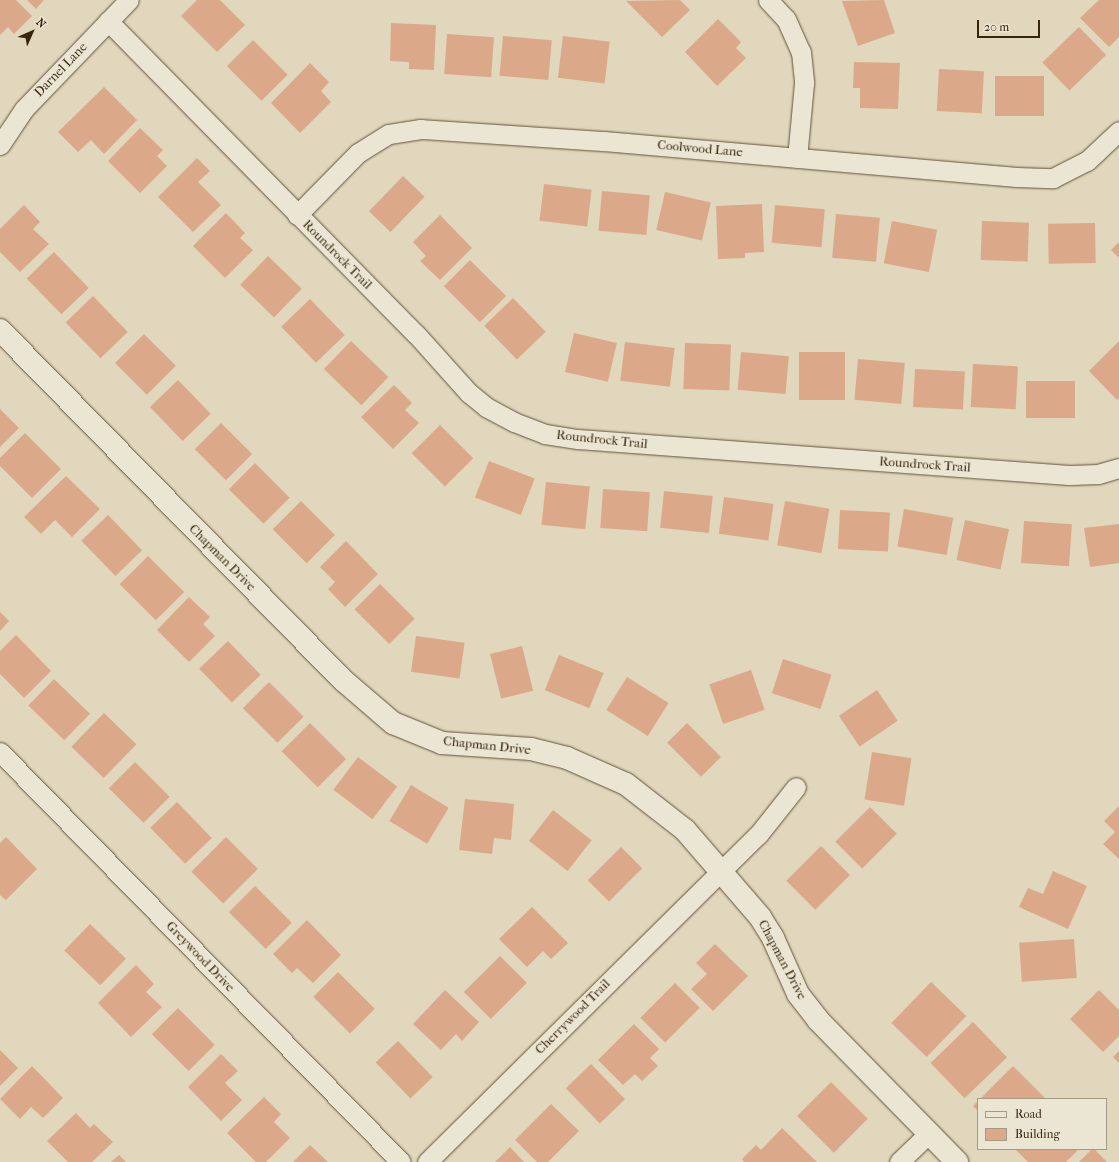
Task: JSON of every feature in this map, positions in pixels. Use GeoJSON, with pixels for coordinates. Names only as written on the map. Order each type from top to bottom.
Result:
{"type":"FeatureCollection","features":[{"type":"Feature","properties":{"kind":"street","name":"Darnel Lane"},"geometry":{"type":"LineString","coordinates":[[0,145],[24,110],[129,0]]}},
{"type":"Feature","properties":{"kind":"street"},"geometry":{"type":"LineString","coordinates":[[768,0],[786,19],[802,52],[804,83],[797,158]]}},
{"type":"Feature","properties":{"kind":"street","name":"Roundrock Trail"},"geometry":{"type":"LineString","coordinates":[[108,21],[297,215],[416,334],[469,393],[486,407],[545,434],[578,439],[1069,475],[1098,474],[1119,468]]}},
{"type":"Feature","properties":{"kind":"street","name":"Coolwood Lane"},"geometry":{"type":"LineString","coordinates":[[297,215],[358,153],[389,134],[421,129],[797,158],[1016,177],[1053,178],[1087,162],[1119,132]]}},
{"type":"Feature","properties":{"kind":"street","name":"Chapman Drive"},"geometry":{"type":"LineString","coordinates":[[0,330],[344,681],[393,723],[442,743],[530,749],[567,758],[626,784],[685,830],[760,917],[773,938],[798,994],[818,1020],[958,1162]]}},
{"type":"Feature","properties":{"kind":"street","name":"Greywood Drive"},"geometry":{"type":"LineString","coordinates":[[0,752],[401,1162]]}},
{"type":"Feature","properties":{"kind":"street","name":"Cherrywood Trail"},"geometry":{"type":"LineString","coordinates":[[427,1162],[776,816],[796,787]]}},
{"type":"Feature","properties":{"kind":"street"},"geometry":{"type":"LineString","coordinates":[[899,1162],[929,1133]]}},
{"type":"Feature","properties":{"kind":"building"},"geometry":{"type":"Polygon","coordinates":[[[0,0],[16,0],[32,16],[14,34],[8,27],[0,35],[0,0]]]}},
{"type":"Feature","properties":{"kind":"building"},"geometry":{"type":"Polygon","coordinates":[[[27,0],[44,0],[36,9],[27,0]]]}},
{"type":"Feature","properties":{"kind":"building"},"geometry":{"type":"Polygon","coordinates":[[[197,0],[220,0],[245,25],[217,52],[181,16],[197,0]]]}},
{"type":"Feature","properties":{"kind":"building"},"geometry":{"type":"Polygon","coordinates":[[[680,0],[690,10],[662,37],[626,1],[680,0]]]}},
{"type":"Feature","properties":{"kind":"building"},"geometry":{"type":"Polygon","coordinates":[[[884,0],[895,33],[858,46],[842,1],[884,0]]]}},
{"type":"Feature","properties":{"kind":"building"},"geometry":{"type":"Polygon","coordinates":[[[1099,0],[1119,0],[1119,37],[1109,47],[1080,18],[1099,0]]]}},
{"type":"Feature","properties":{"kind":"building"},"geometry":{"type":"Polygon","coordinates":[[[718,19],[741,42],[736,48],[746,58],[717,86],[685,52],[718,19]]]}},
{"type":"Feature","properties":{"kind":"building"},"geometry":{"type":"Polygon","coordinates":[[[391,23],[436,25],[434,70],[409,69],[409,62],[390,61],[391,23]]]}},
{"type":"Feature","properties":{"kind":"building"},"geometry":{"type":"Polygon","coordinates":[[[1079,27],[1106,55],[1069,90],[1042,62],[1079,27]]]}},
{"type":"Feature","properties":{"kind":"building"},"geometry":{"type":"Polygon","coordinates":[[[447,34],[494,37],[491,77],[444,74],[447,34]]]}},
{"type":"Feature","properties":{"kind":"building"},"geometry":{"type":"Polygon","coordinates":[[[503,36],[552,40],[548,80],[500,76],[503,36]]]}},
{"type":"Feature","properties":{"kind":"building"},"geometry":{"type":"Polygon","coordinates":[[[563,36],[610,42],[605,83],[558,78],[563,36]]]}},
{"type":"Feature","properties":{"kind":"building"},"geometry":{"type":"Polygon","coordinates":[[[253,40],[288,75],[261,101],[227,66],[253,40]]]}},
{"type":"Feature","properties":{"kind":"building"},"geometry":{"type":"Polygon","coordinates":[[[854,62],[900,63],[898,109],[860,108],[860,88],[853,88],[854,62]]]}},
{"type":"Feature","properties":{"kind":"building"},"geometry":{"type":"Polygon","coordinates":[[[310,63],[329,82],[321,91],[331,102],[300,133],[271,103],[310,63]]]}},
{"type":"Feature","properties":{"kind":"building"},"geometry":{"type":"Polygon","coordinates":[[[939,69],[984,71],[982,113],[937,111],[939,69]]]}},
{"type":"Feature","properties":{"kind":"building"},"geometry":{"type":"Polygon","coordinates":[[[995,76],[1044,76],[1044,116],[995,116],[995,76]]]}},
{"type":"Feature","properties":{"kind":"building"},"geometry":{"type":"Polygon","coordinates":[[[104,87],[137,120],[104,154],[91,140],[78,152],[58,132],[104,87]]]}},
{"type":"Feature","properties":{"kind":"building"},"geometry":{"type":"Polygon","coordinates":[[[140,128],[163,150],[157,156],[167,166],[140,193],[108,161],[140,128]]]}},
{"type":"Feature","properties":{"kind":"building"},"geometry":{"type":"Polygon","coordinates":[[[197,158],[210,171],[198,182],[221,205],[193,232],[158,197],[197,158]]]}},
{"type":"Feature","properties":{"kind":"building"},"geometry":{"type":"Polygon","coordinates":[[[403,176],[425,197],[391,232],[369,211],[403,176]]]}},
{"type":"Feature","properties":{"kind":"building"},"geometry":{"type":"Polygon","coordinates":[[[544,184],[592,190],[587,227],[539,221],[544,184]]]}},
{"type":"Feature","properties":{"kind":"building"},"geometry":{"type":"Polygon","coordinates":[[[602,191],[650,195],[646,235],[599,231],[602,191]]]}},
{"type":"Feature","properties":{"kind":"building"},"geometry":{"type":"Polygon","coordinates":[[[665,192],[711,203],[702,241],[656,230],[665,192]]]}},
{"type":"Feature","properties":{"kind":"building"},"geometry":{"type":"Polygon","coordinates":[[[762,204],[764,252],[745,253],[745,258],[718,259],[716,206],[762,204]]]}},
{"type":"Feature","properties":{"kind":"building"},"geometry":{"type":"Polygon","coordinates":[[[24,205],[40,222],[33,229],[49,244],[20,272],[0,252],[0,229],[24,205]]]}},
{"type":"Feature","properties":{"kind":"building"},"geometry":{"type":"Polygon","coordinates":[[[775,205],[825,209],[821,247],[772,243],[775,205]]]}},
{"type":"Feature","properties":{"kind":"building"},"geometry":{"type":"Polygon","coordinates":[[[226,213],[245,233],[240,238],[253,250],[225,278],[193,246],[226,213]]]}},
{"type":"Feature","properties":{"kind":"building"},"geometry":{"type":"Polygon","coordinates":[[[836,214],[880,218],[876,262],[832,258],[836,214]]]}},
{"type":"Feature","properties":{"kind":"building"},"geometry":{"type":"Polygon","coordinates":[[[440,215],[472,248],[440,280],[420,261],[426,256],[413,242],[440,215]]]}},
{"type":"Feature","properties":{"kind":"building"},"geometry":{"type":"Polygon","coordinates":[[[892,221],[937,230],[929,272],[884,263],[892,221]]]}},
{"type":"Feature","properties":{"kind":"building"},"geometry":{"type":"Polygon","coordinates":[[[982,221],[1029,223],[1028,262],[981,260],[982,221]]]}},
{"type":"Feature","properties":{"kind":"building"},"geometry":{"type":"Polygon","coordinates":[[[1095,223],[1096,263],[1049,264],[1048,224],[1095,223]]]}},
{"type":"Feature","properties":{"kind":"building"},"geometry":{"type":"Polygon","coordinates":[[[1119,242],[1119,258],[1111,250],[1119,242]]]}},
{"type":"Feature","properties":{"kind":"building"},"geometry":{"type":"Polygon","coordinates":[[[54,252],[89,288],[61,314],[27,278],[54,252]]]}},
{"type":"Feature","properties":{"kind":"building"},"geometry":{"type":"Polygon","coordinates":[[[268,256],[302,289],[274,317],[240,285],[268,256]]]}},
{"type":"Feature","properties":{"kind":"building"},"geometry":{"type":"Polygon","coordinates":[[[470,260],[506,296],[480,322],[444,286],[470,260]]]}},
{"type":"Feature","properties":{"kind":"building"},"geometry":{"type":"Polygon","coordinates":[[[93,296],[128,332],[100,358],[66,322],[93,296]]]}},
{"type":"Feature","properties":{"kind":"building"},"geometry":{"type":"Polygon","coordinates":[[[513,298],[546,332],[517,360],[484,326],[513,298]]]}},
{"type":"Feature","properties":{"kind":"building"},"geometry":{"type":"Polygon","coordinates":[[[310,299],[345,335],[316,363],[281,327],[310,299]]]}},
{"type":"Feature","properties":{"kind":"building"},"geometry":{"type":"Polygon","coordinates":[[[574,333],[617,343],[608,382],[565,372],[574,333]]]}},
{"type":"Feature","properties":{"kind":"building"},"geometry":{"type":"Polygon","coordinates":[[[144,334],[176,366],[147,395],[115,363],[144,334]]]}},
{"type":"Feature","properties":{"kind":"building"},"geometry":{"type":"Polygon","coordinates":[[[351,341],[388,377],[361,405],[324,369],[351,341]]]}},
{"type":"Feature","properties":{"kind":"building"},"geometry":{"type":"Polygon","coordinates":[[[1119,341],[1119,398],[1117,400],[1089,371],[1119,341]]]}},
{"type":"Feature","properties":{"kind":"building"},"geometry":{"type":"Polygon","coordinates":[[[625,342],[675,348],[670,387],[620,381],[625,342]]]}},
{"type":"Feature","properties":{"kind":"building"},"geometry":{"type":"Polygon","coordinates":[[[685,343],[731,345],[729,391],[683,389],[685,343]]]}},
{"type":"Feature","properties":{"kind":"building"},"geometry":{"type":"Polygon","coordinates":[[[741,352],[789,356],[786,394],[738,390],[741,352]]]}},
{"type":"Feature","properties":{"kind":"building"},"geometry":{"type":"Polygon","coordinates":[[[799,352],[845,352],[845,400],[799,400],[799,352]]]}},
{"type":"Feature","properties":{"kind":"building"},"geometry":{"type":"Polygon","coordinates":[[[858,359],[905,363],[901,404],[854,400],[858,359]]]}},
{"type":"Feature","properties":{"kind":"building"},"geometry":{"type":"Polygon","coordinates":[[[973,364],[1018,366],[1016,409],[971,407],[973,364]]]}},
{"type":"Feature","properties":{"kind":"building"},"geometry":{"type":"Polygon","coordinates":[[[915,369],[965,372],[963,410],[913,407],[915,369]]]}},
{"type":"Feature","properties":{"kind":"building"},"geometry":{"type":"Polygon","coordinates":[[[178,380],[211,414],[183,441],[150,407],[178,380]]]}},
{"type":"Feature","properties":{"kind":"building"},"geometry":{"type":"Polygon","coordinates":[[[1026,381],[1075,381],[1075,418],[1026,418],[1026,381]]]}},
{"type":"Feature","properties":{"kind":"building"},"geometry":{"type":"Polygon","coordinates":[[[394,385],[412,403],[405,410],[419,423],[393,449],[361,417],[394,385]]]}},
{"type":"Feature","properties":{"kind":"building"},"geometry":{"type":"Polygon","coordinates":[[[0,409],[19,428],[0,447],[0,409]]]}},
{"type":"Feature","properties":{"kind":"building"},"geometry":{"type":"Polygon","coordinates":[[[221,423],[252,454],[226,480],[195,449],[221,423]]]}},
{"type":"Feature","properties":{"kind":"building"},"geometry":{"type":"Polygon","coordinates":[[[440,425],[473,458],[445,487],[412,453],[440,425]]]}},
{"type":"Feature","properties":{"kind":"building"},"geometry":{"type":"Polygon","coordinates":[[[25,433],[61,469],[32,498],[0,466],[0,458],[25,433]]]}},
{"type":"Feature","properties":{"kind":"building"},"geometry":{"type":"Polygon","coordinates":[[[489,461],[535,479],[521,515],[475,497],[489,461]]]}},
{"type":"Feature","properties":{"kind":"building"},"geometry":{"type":"Polygon","coordinates":[[[255,463],[290,498],[263,524],[229,489],[255,463]]]}},
{"type":"Feature","properties":{"kind":"building"},"geometry":{"type":"Polygon","coordinates":[[[66,476],[100,509],[72,537],[55,520],[41,534],[24,517],[66,476]]]}},
{"type":"Feature","properties":{"kind":"building"},"geometry":{"type":"Polygon","coordinates":[[[546,482],[590,487],[585,529],[542,525],[546,482]]]}},
{"type":"Feature","properties":{"kind":"building"},"geometry":{"type":"Polygon","coordinates":[[[603,489],[650,492],[647,531],[600,528],[603,489]]]}},
{"type":"Feature","properties":{"kind":"building"},"geometry":{"type":"Polygon","coordinates":[[[664,491],[713,496],[709,533],[660,528],[664,491]]]}},
{"type":"Feature","properties":{"kind":"building"},"geometry":{"type":"Polygon","coordinates":[[[724,497],[774,504],[768,541],[719,534],[724,497]]]}},
{"type":"Feature","properties":{"kind":"building"},"geometry":{"type":"Polygon","coordinates":[[[301,501],[335,535],[307,563],[273,529],[301,501]]]}},
{"type":"Feature","properties":{"kind":"building"},"geometry":{"type":"Polygon","coordinates":[[[785,501],[829,509],[822,553],[777,545],[785,501]]]}},
{"type":"Feature","properties":{"kind":"building"},"geometry":{"type":"Polygon","coordinates":[[[904,509],[953,518],[947,555],[897,546],[904,509]]]}},
{"type":"Feature","properties":{"kind":"building"},"geometry":{"type":"Polygon","coordinates":[[[840,510],[890,513],[888,552],[838,549],[840,510]]]}},
{"type":"Feature","properties":{"kind":"building"},"geometry":{"type":"Polygon","coordinates":[[[108,515],[142,550],[115,576],[81,541],[108,515]]]}},
{"type":"Feature","properties":{"kind":"building"},"geometry":{"type":"Polygon","coordinates":[[[965,520],[1009,529],[1000,569],[956,560],[965,520]]]}},
{"type":"Feature","properties":{"kind":"building"},"geometry":{"type":"Polygon","coordinates":[[[1024,521],[1072,524],[1069,566],[1021,563],[1024,521]]]}},
{"type":"Feature","properties":{"kind":"building"},"geometry":{"type":"Polygon","coordinates":[[[1119,524],[1119,563],[1090,567],[1084,528],[1119,524]]]}},
{"type":"Feature","properties":{"kind":"building"},"geometry":{"type":"Polygon","coordinates":[[[346,541],[378,574],[345,607],[328,589],[335,582],[320,567],[346,541]]]}},
{"type":"Feature","properties":{"kind":"building"},"geometry":{"type":"Polygon","coordinates":[[[148,556],[184,592],[156,620],[120,584],[148,556]]]}},
{"type":"Feature","properties":{"kind":"building"},"geometry":{"type":"Polygon","coordinates":[[[380,584],[415,619],[389,644],[355,609],[380,584]]]}},
{"type":"Feature","properties":{"kind":"building"},"geometry":{"type":"Polygon","coordinates":[[[189,597],[210,617],[203,624],[215,636],[189,662],[157,630],[189,597]]]}},
{"type":"Feature","properties":{"kind":"building"},"geometry":{"type":"Polygon","coordinates":[[[0,612],[9,621],[0,631],[0,612]]]}},
{"type":"Feature","properties":{"kind":"building"},"geometry":{"type":"Polygon","coordinates":[[[16,635],[51,671],[24,698],[0,674],[0,651],[16,635]]]}},
{"type":"Feature","properties":{"kind":"building"},"geometry":{"type":"Polygon","coordinates":[[[416,636],[465,643],[460,678],[411,672],[416,636]]]}},
{"type":"Feature","properties":{"kind":"building"},"geometry":{"type":"Polygon","coordinates":[[[228,641],[261,675],[232,703],[199,669],[228,641]]]}},
{"type":"Feature","properties":{"kind":"building"},"geometry":{"type":"Polygon","coordinates":[[[522,646],[533,691],[501,699],[490,654],[522,646]]]}},
{"type":"Feature","properties":{"kind":"building"},"geometry":{"type":"Polygon","coordinates":[[[559,655],[604,673],[589,708],[545,690],[559,655]]]}},
{"type":"Feature","properties":{"kind":"building"},"geometry":{"type":"Polygon","coordinates":[[[783,659],[832,675],[820,709],[772,693],[783,659]]]}},
{"type":"Feature","properties":{"kind":"building"},"geometry":{"type":"Polygon","coordinates":[[[751,670],[765,710],[723,724],[709,684],[751,670]]]}},
{"type":"Feature","properties":{"kind":"building"},"geometry":{"type":"Polygon","coordinates":[[[627,677],[669,703],[648,736],[606,710],[627,677]]]}},
{"type":"Feature","properties":{"kind":"building"},"geometry":{"type":"Polygon","coordinates":[[[54,679],[90,714],[64,740],[28,706],[54,679]]]}},
{"type":"Feature","properties":{"kind":"building"},"geometry":{"type":"Polygon","coordinates":[[[269,682],[304,717],[277,743],[243,708],[269,682]]]}},
{"type":"Feature","properties":{"kind":"building"},"geometry":{"type":"Polygon","coordinates":[[[877,690],[898,721],[860,746],[839,716],[877,690]]]}},
{"type":"Feature","properties":{"kind":"building"},"geometry":{"type":"Polygon","coordinates":[[[104,713],[136,744],[104,778],[71,747],[104,713]]]}},
{"type":"Feature","properties":{"kind":"building"},"geometry":{"type":"Polygon","coordinates":[[[310,723],[346,759],[318,787],[282,751],[310,723]]]}},
{"type":"Feature","properties":{"kind":"building"},"geometry":{"type":"Polygon","coordinates":[[[687,723],[721,757],[701,777],[667,743],[687,723]]]}},
{"type":"Feature","properties":{"kind":"building"},"geometry":{"type":"Polygon","coordinates":[[[872,752],[912,758],[904,806],[864,799],[872,752]]]}},
{"type":"Feature","properties":{"kind":"building"},"geometry":{"type":"Polygon","coordinates":[[[358,757],[397,786],[372,819],[333,790],[358,757]]]}},
{"type":"Feature","properties":{"kind":"building"},"geometry":{"type":"Polygon","coordinates":[[[135,762],[170,797],[143,823],[109,788],[135,762]]]}},
{"type":"Feature","properties":{"kind":"building"},"geometry":{"type":"Polygon","coordinates":[[[411,785],[449,808],[427,844],[389,821],[411,785]]]}},
{"type":"Feature","properties":{"kind":"building"},"geometry":{"type":"Polygon","coordinates":[[[465,799],[514,804],[511,840],[494,838],[492,854],[459,850],[465,799]]]}},
{"type":"Feature","properties":{"kind":"building"},"geometry":{"type":"Polygon","coordinates":[[[177,802],[212,838],[185,864],[150,828],[177,802]]]}},
{"type":"Feature","properties":{"kind":"building"},"geometry":{"type":"Polygon","coordinates":[[[1119,806],[1119,859],[1103,844],[1115,832],[1104,821],[1119,806]]]}},
{"type":"Feature","properties":{"kind":"building"},"geometry":{"type":"Polygon","coordinates":[[[870,807],[897,834],[862,869],[835,842],[870,807]]]}},
{"type":"Feature","properties":{"kind":"building"},"geometry":{"type":"Polygon","coordinates":[[[553,810],[592,840],[568,871],[529,841],[553,810]]]}},
{"type":"Feature","properties":{"kind":"building"},"geometry":{"type":"Polygon","coordinates":[[[6,837],[37,869],[6,900],[0,895],[0,843],[6,837]]]}},
{"type":"Feature","properties":{"kind":"building"},"geometry":{"type":"Polygon","coordinates":[[[226,837],[258,869],[223,903],[191,872],[226,837]]]}},
{"type":"Feature","properties":{"kind":"building"},"geometry":{"type":"Polygon","coordinates":[[[821,846],[850,875],[815,910],[786,881],[821,846]]]}},
{"type":"Feature","properties":{"kind":"building"},"geometry":{"type":"Polygon","coordinates":[[[621,847],[642,868],[609,901],[588,880],[621,847]]]}},
{"type":"Feature","properties":{"kind":"building"},"geometry":{"type":"Polygon","coordinates":[[[1053,871],[1087,886],[1068,929],[1019,907],[1028,888],[1043,894],[1053,871]]]}},
{"type":"Feature","properties":{"kind":"building"},"geometry":{"type":"Polygon","coordinates":[[[255,886],[292,923],[266,949],[229,912],[255,886]]]}},
{"type":"Feature","properties":{"kind":"building"},"geometry":{"type":"Polygon","coordinates":[[[532,907],[568,943],[551,959],[543,951],[527,967],[499,939],[532,907]]]}},
{"type":"Feature","properties":{"kind":"building"},"geometry":{"type":"Polygon","coordinates":[[[307,920],[341,955],[313,983],[297,968],[292,973],[273,954],[307,920]]]}},
{"type":"Feature","properties":{"kind":"building"},"geometry":{"type":"Polygon","coordinates":[[[90,924],[126,959],[100,985],[64,951],[90,924]]]}},
{"type":"Feature","properties":{"kind":"building"},"geometry":{"type":"Polygon","coordinates":[[[1074,939],[1077,978],[1022,982],[1019,943],[1074,939]]]}},
{"type":"Feature","properties":{"kind":"building"},"geometry":{"type":"Polygon","coordinates":[[[715,944],[748,976],[713,1011],[691,989],[707,974],[696,963],[715,944]]]}},
{"type":"Feature","properties":{"kind":"building"},"geometry":{"type":"Polygon","coordinates":[[[500,956],[527,983],[491,1019],[464,992],[500,956]]]}},
{"type":"Feature","properties":{"kind":"building"},"geometry":{"type":"Polygon","coordinates":[[[136,965],[154,984],[146,992],[162,1007],[131,1037],[98,1003],[136,965]]]}},
{"type":"Feature","properties":{"kind":"building"},"geometry":{"type":"Polygon","coordinates":[[[338,972],[375,1009],[350,1034],[313,997],[338,972]]]}},
{"type":"Feature","properties":{"kind":"building"},"geometry":{"type":"Polygon","coordinates":[[[931,982],[966,1016],[927,1057],[891,1023],[931,982]]]}},
{"type":"Feature","properties":{"kind":"building"},"geometry":{"type":"Polygon","coordinates":[[[675,983],[700,1008],[665,1042],[640,1018],[675,983]]]}},
{"type":"Feature","properties":{"kind":"building"},"geometry":{"type":"Polygon","coordinates":[[[445,990],[479,1022],[462,1041],[456,1034],[441,1050],[413,1024],[445,990]]]}},
{"type":"Feature","properties":{"kind":"building"},"geometry":{"type":"Polygon","coordinates":[[[1099,990],[1119,1010],[1119,1036],[1103,1052],[1070,1019],[1099,990]]]}},
{"type":"Feature","properties":{"kind":"building"},"geometry":{"type":"Polygon","coordinates":[[[178,1008],[215,1045],[189,1071],[152,1034],[178,1008]]]}},
{"type":"Feature","properties":{"kind":"building"},"geometry":{"type":"Polygon","coordinates":[[[973,1022],[1007,1057],[965,1098],[931,1063],[973,1022]]]}},
{"type":"Feature","properties":{"kind":"building"},"geometry":{"type":"Polygon","coordinates":[[[634,1024],[659,1049],[650,1058],[658,1066],[642,1081],[635,1074],[623,1085],[598,1060],[634,1024]]]}},
{"type":"Feature","properties":{"kind":"building"},"geometry":{"type":"Polygon","coordinates":[[[398,1041],[433,1077],[410,1099],[376,1063],[398,1041]]]}},
{"type":"Feature","properties":{"kind":"building"},"geometry":{"type":"Polygon","coordinates":[[[0,1050],[18,1068],[0,1086],[0,1050]]]}},
{"type":"Feature","properties":{"kind":"building"},"geometry":{"type":"Polygon","coordinates":[[[1119,1051],[1119,1063],[1113,1057],[1119,1051]]]}},
{"type":"Feature","properties":{"kind":"building"},"geometry":{"type":"Polygon","coordinates":[[[221,1054],[238,1071],[225,1083],[242,1100],[221,1121],[188,1087],[221,1054]]]}},
{"type":"Feature","properties":{"kind":"building"},"geometry":{"type":"Polygon","coordinates":[[[591,1064],[625,1099],[600,1124],[566,1088],[591,1064]]]}},
{"type":"Feature","properties":{"kind":"building"},"geometry":{"type":"Polygon","coordinates":[[[32,1066],[63,1098],[43,1118],[31,1107],[20,1119],[0,1099],[32,1066]]]}},
{"type":"Feature","properties":{"kind":"building"},"geometry":{"type":"Polygon","coordinates":[[[1013,1066],[1045,1098],[981,1098],[1013,1066]]]}},
{"type":"Feature","properties":{"kind":"building"},"geometry":{"type":"Polygon","coordinates":[[[831,1082],[868,1119],[834,1153],[797,1116],[831,1082]]]}},
{"type":"Feature","properties":{"kind":"building"},"geometry":{"type":"Polygon","coordinates":[[[264,1097],[281,1114],[274,1122],[290,1138],[266,1162],[256,1162],[227,1133],[264,1097]]]}},
{"type":"Feature","properties":{"kind":"building"},"geometry":{"type":"Polygon","coordinates":[[[977,1102],[977,1110],[973,1106],[977,1102]]]}},
{"type":"Feature","properties":{"kind":"building"},"geometry":{"type":"Polygon","coordinates":[[[551,1104],[579,1131],[548,1162],[537,1162],[515,1140],[551,1104]]]}},
{"type":"Feature","properties":{"kind":"building"},"geometry":{"type":"Polygon","coordinates":[[[76,1113],[90,1128],[94,1124],[113,1142],[92,1162],[68,1162],[47,1141],[76,1113]]]}},
{"type":"Feature","properties":{"kind":"building"},"geometry":{"type":"Polygon","coordinates":[[[782,1128],[817,1162],[744,1162],[742,1159],[756,1145],[761,1150],[782,1128]]]}},
{"type":"Feature","properties":{"kind":"building"},"geometry":{"type":"Polygon","coordinates":[[[310,1145],[328,1162],[293,1162],[310,1145]]]}},
{"type":"Feature","properties":{"kind":"building"},"geometry":{"type":"Polygon","coordinates":[[[510,1147],[524,1162],[495,1162],[510,1147]]]}},
{"type":"Feature","properties":{"kind":"building"},"geometry":{"type":"Polygon","coordinates":[[[1016,1150],[1078,1150],[1066,1162],[1028,1162],[1016,1150]]]}},
{"type":"Feature","properties":{"kind":"building"},"geometry":{"type":"Polygon","coordinates":[[[1091,1150],[1095,1150],[1107,1162],[1079,1162],[1091,1150]]]}},
{"type":"Feature","properties":{"kind":"building"},"geometry":{"type":"Polygon","coordinates":[[[119,1155],[126,1162],[111,1162],[119,1155]]]}}]}
